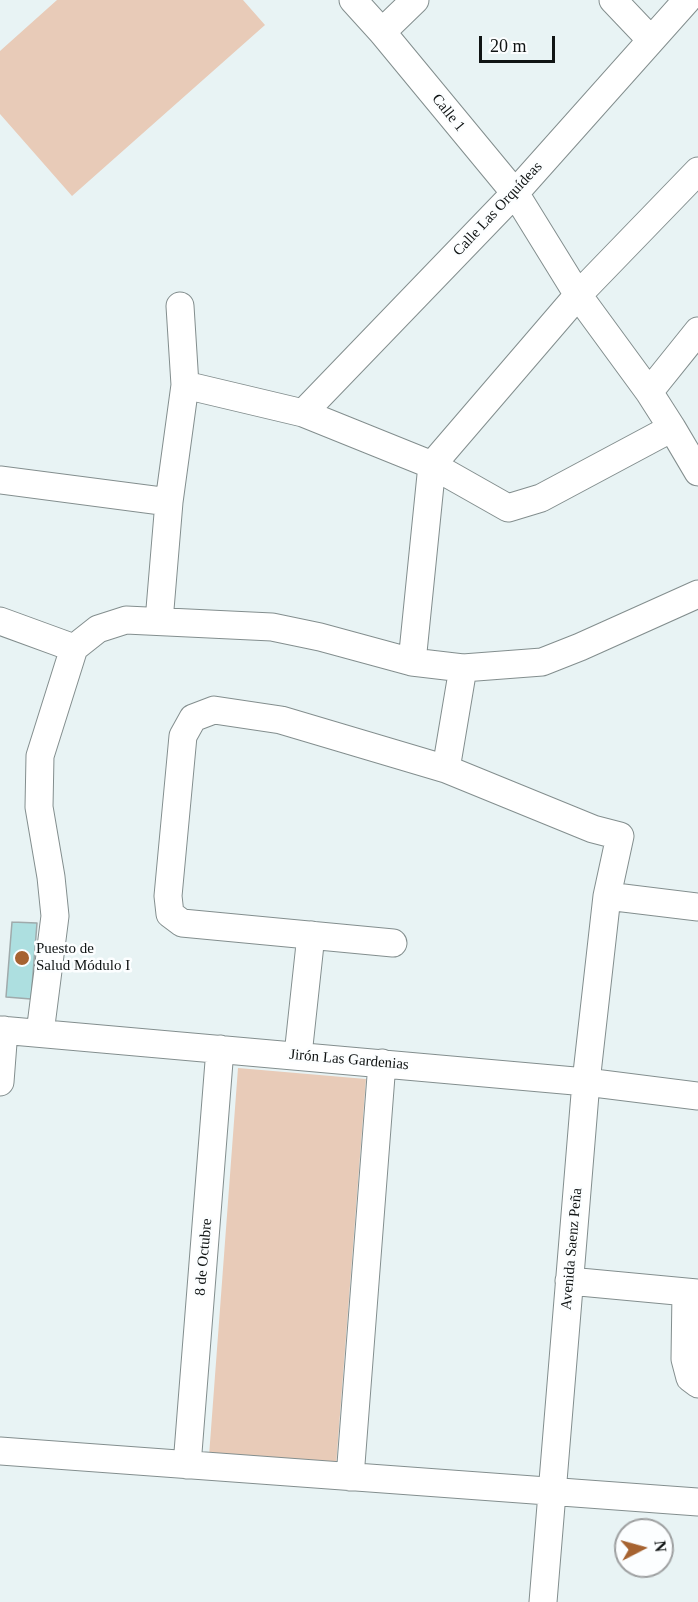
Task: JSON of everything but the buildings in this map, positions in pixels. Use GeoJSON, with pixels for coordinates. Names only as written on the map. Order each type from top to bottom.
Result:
{"type":"FeatureCollection","features":[{"type":"Feature","properties":{"kind":"street","name":"Calle 1"},"geometry":{"type":"LineString","coordinates":[[353,0],[514,193],[578,295],[649,392],[683,434],[698,472]]}},
{"type":"Feature","properties":{"kind":"street"},"geometry":{"type":"LineString","coordinates":[[382,32],[415,0]]}},
{"type":"Feature","properties":{"kind":"street"},"geometry":{"type":"LineString","coordinates":[[614,0],[651,40]]}},
{"type":"Feature","properties":{"kind":"street","name":"Calle Las Orquídeas"},"geometry":{"type":"LineString","coordinates":[[303,413],[514,193],[687,0]]}},
{"type":"Feature","properties":{"kind":"street"},"geometry":{"type":"LineString","coordinates":[[412,662],[432,465],[578,295],[698,171]]}},
{"type":"Feature","properties":{"kind":"street"},"geometry":{"type":"LineString","coordinates":[[159,621],[169,502],[185,385],[180,306]]}},
{"type":"Feature","properties":{"kind":"street"},"geometry":{"type":"LineString","coordinates":[[649,392],[698,331]]}},
{"type":"Feature","properties":{"kind":"street"},"geometry":{"type":"LineString","coordinates":[[185,385],[303,413],[432,465],[508,508],[541,498],[683,434]]}},
{"type":"Feature","properties":{"kind":"street"},"geometry":{"type":"LineString","coordinates":[[0,480],[169,502]]}},
{"type":"Feature","properties":{"kind":"street"},"geometry":{"type":"LineString","coordinates":[[40,1033],[55,916],[39,807],[40,756],[74,648],[98,629],[126,620],[272,627],[320,637],[412,662],[463,668],[542,662],[698,594]]}},
{"type":"Feature","properties":{"kind":"street"},"geometry":{"type":"LineString","coordinates":[[0,621],[74,648]]}},
{"type":"Feature","properties":{"kind":"street"},"geometry":{"type":"LineString","coordinates":[[393,943],[182,923],[170,914],[168,896],[183,736],[193,718],[214,710],[281,720],[446,769],[463,668]]}},
{"type":"Feature","properties":{"kind":"street","name":"Avenida Saenz Peña"},"geometry":{"type":"LineString","coordinates":[[446,769],[593,829],[620,836],[607,896],[586,1082],[543,1602]]}},
{"type":"Feature","properties":{"kind":"street"},"geometry":{"type":"LineString","coordinates":[[607,896],[698,907]]}},
{"type":"Feature","properties":{"kind":"street"},"geometry":{"type":"LineString","coordinates":[[298,1055],[311,935]]}},
{"type":"Feature","properties":{"kind":"street"},"geometry":{"type":"LineString","coordinates":[[0,1082],[2,1030]]}},
{"type":"Feature","properties":{"kind":"street","name":"Jirón Las Gardenias"},"geometry":{"type":"LineString","coordinates":[[2,1030],[586,1082],[698,1096]]}},
{"type":"Feature","properties":{"kind":"street","name":"8 de Octubre"},"geometry":{"type":"LineString","coordinates":[[187,1465],[220,1049]]}},
{"type":"Feature","properties":{"kind":"street"},"geometry":{"type":"LineString","coordinates":[[350,1477],[382,1063]]}},
{"type":"Feature","properties":{"kind":"street"},"geometry":{"type":"LineString","coordinates":[[569,1281],[692,1292],[686,1359],[690,1378],[698,1384]]}},
{"type":"Feature","properties":{"kind":"street"},"geometry":{"type":"LineString","coordinates":[[0,1451],[698,1502]]}},
{"type":"Feature","properties":{"kind":"shaded area"},"geometry":{"type":"Polygon","coordinates":[[[57,0],[243,0],[265,25],[72,196],[0,114],[0,51],[57,0]]]}},
{"type":"Feature","properties":{"kind":"shaded area"},"geometry":{"type":"Polygon","coordinates":[[[238,1068],[366,1079],[336,1466],[209,1456],[238,1068]]]}},
{"type":"Feature","properties":{"kind":"place","name":"Puesto de Salud Módulo I"},"geometry":{"type":"Point","coordinates":[22,958]}}]}
